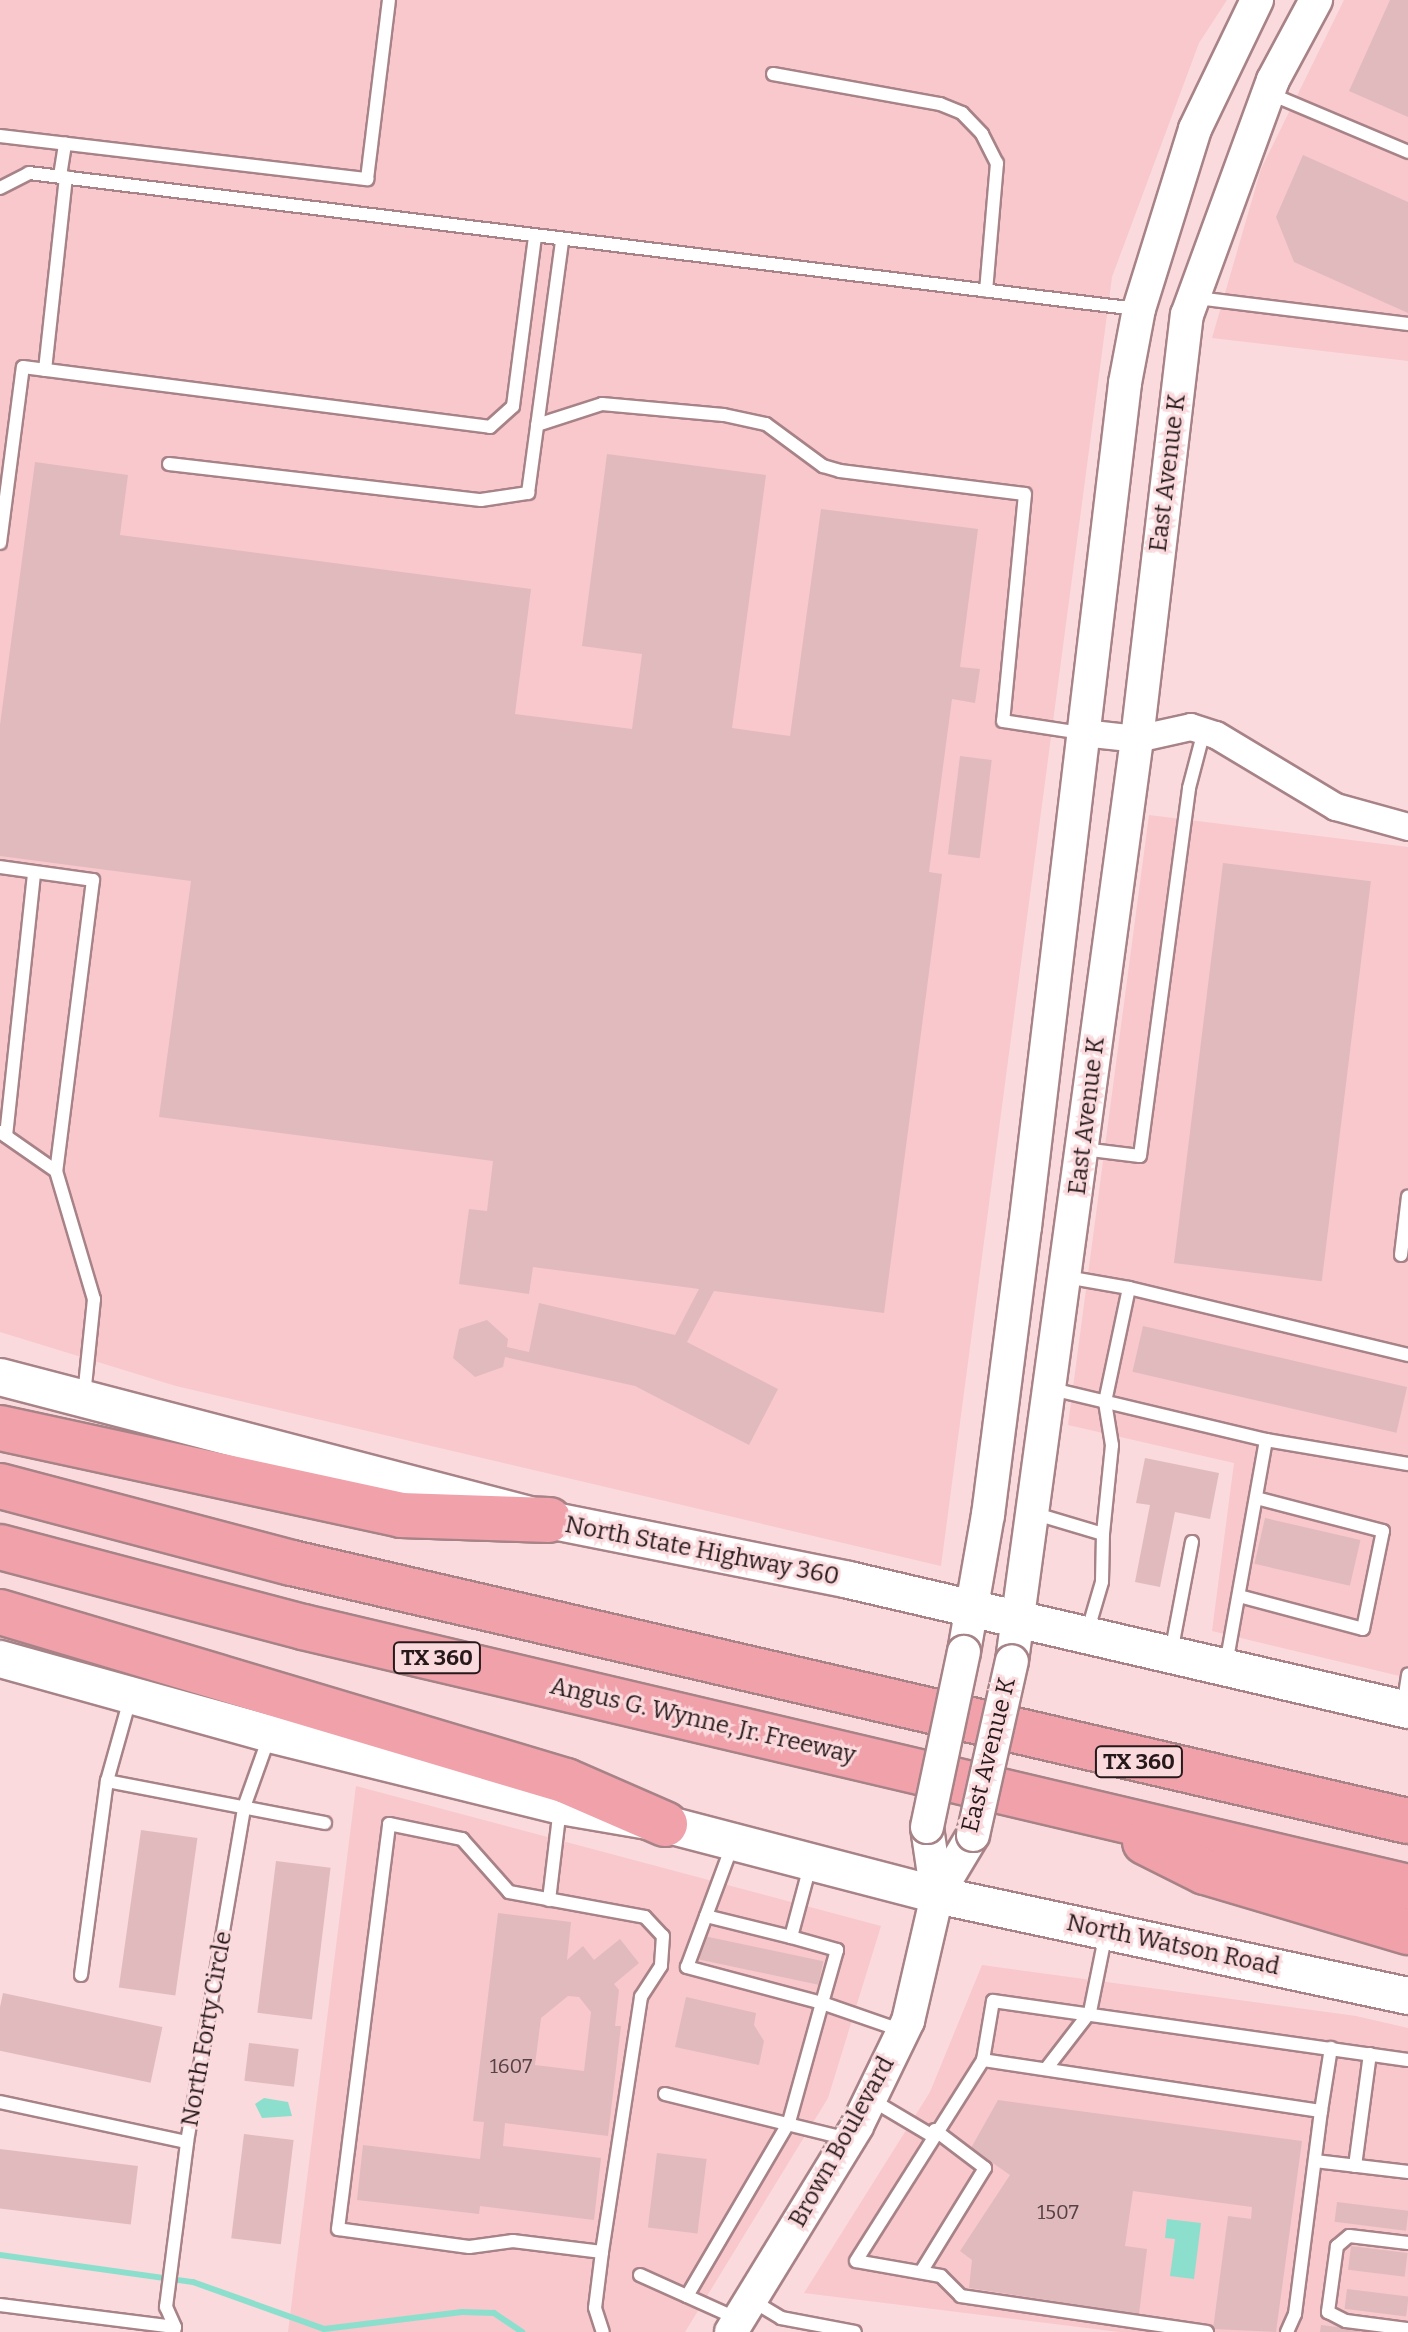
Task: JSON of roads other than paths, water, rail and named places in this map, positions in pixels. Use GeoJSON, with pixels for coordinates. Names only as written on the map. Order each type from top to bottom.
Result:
{"type":"FeatureCollection","features":[{"type":"Feature","properties":{"kind":"highway"},"geometry":{"type":"LineString","coordinates":[[0,1428],[401,1515],[549,1520]]}},
{"type":"Feature","properties":{"kind":"highway","name":"TX 360"},"geometry":{"type":"LineString","coordinates":[[0,1486],[292,1563],[1408,1821]]}},
{"type":"Feature","properties":{"kind":"highway","name":"Angus G. Wynne, Jr. Freeway"},"geometry":{"type":"LineString","coordinates":[[0,1547],[303,1627],[1408,1887]]}},
{"type":"Feature","properties":{"kind":"highway"},"geometry":{"type":"LineString","coordinates":[[0,1612],[566,1781],[665,1824]]}},
{"type":"Feature","properties":{"kind":"highway"},"geometry":{"type":"LineString","coordinates":[[1083,1809],[1205,1872],[1408,1932]]}},
{"type":"Feature","properties":{"kind":"main road","name":"North State Highway 360"},"geometry":{"type":"LineString","coordinates":[[0,1377],[83,1402],[549,1520],[972,1609],[1225,1669],[1406,1698]]}},
{"type":"Feature","properties":{"kind":"main road"},"geometry":{"type":"LineString","coordinates":[[0,1659],[270,1734],[561,1806],[665,1824],[937,1895]]}},
{"type":"Feature","properties":{"kind":"main road","name":"North Watson Road"},"geometry":{"type":"LineString","coordinates":[[937,1895],[1408,1996]]}},
{"type":"Feature","properties":{"kind":"street","name":"East Avenue K"},"geometry":{"type":"LineString","coordinates":[[937,1895],[927,1827],[972,1609],[1005,1383],[1125,383],[1139,309],[1195,129],[1257,0]]}},
{"type":"Feature","properties":{"kind":"street","name":"East Avenue K"},"geometry":{"type":"LineString","coordinates":[[937,1895],[973,1835],[1012,1661],[1036,1514],[1190,306],[1268,93],[1316,0]]}},
{"type":"Feature","properties":{"kind":"street"},"geometry":{"type":"LineString","coordinates":[[1139,309],[1190,306]]}},
{"type":"Feature","properties":{"kind":"street"},"geometry":{"type":"LineString","coordinates":[[1083,733],[1137,739],[1191,727],[1204,731],[1336,807],[1408,827]]}},
{"type":"Feature","properties":{"kind":"street"},"geometry":{"type":"LineString","coordinates":[[1005,1383],[1052,1389]]}},
{"type":"Feature","properties":{"kind":"street","name":"Brown Boulevard"},"geometry":{"type":"LineString","coordinates":[[739,2317],[872,2100],[903,2031],[922,1973],[937,1895]]}},
{"type":"Feature","properties":{"kind":"lane"},"geometry":{"type":"LineString","coordinates":[[0,136],[367,179],[389,0]]}},
{"type":"Feature","properties":{"kind":"lane"},"geometry":{"type":"LineString","coordinates":[[773,74],[940,104],[962,113],[982,134],[997,163],[998,200],[986,291]]}},
{"type":"Feature","properties":{"kind":"lane"},"geometry":{"type":"LineString","coordinates":[[1268,93],[1408,152]]}},
{"type":"Feature","properties":{"kind":"lane"},"geometry":{"type":"LineString","coordinates":[[45,370],[65,143]]}},
{"type":"Feature","properties":{"kind":"lane"},"geometry":{"type":"LineString","coordinates":[[0,188],[29,173],[562,241],[1139,309]]}},
{"type":"Feature","properties":{"kind":"lane"},"geometry":{"type":"LineString","coordinates":[[0,543],[23,367],[490,427],[513,406],[535,237]]}},
{"type":"Feature","properties":{"kind":"lane"},"geometry":{"type":"LineString","coordinates":[[169,464],[481,500],[528,493],[562,241]]}},
{"type":"Feature","properties":{"kind":"lane"},"geometry":{"type":"LineString","coordinates":[[1190,306],[1408,324]]}},
{"type":"Feature","properties":{"kind":"lane"},"geometry":{"type":"LineString","coordinates":[[537,425],[602,404],[724,415],[766,424],[823,466],[840,471],[1025,494],[1003,721],[1083,733]]}},
{"type":"Feature","properties":{"kind":"lane"},"geometry":{"type":"LineString","coordinates":[[1083,1149],[1140,1156],[1189,788],[1204,731]]}},
{"type":"Feature","properties":{"kind":"lane"},"geometry":{"type":"LineString","coordinates":[[0,867],[93,880],[56,1171],[94,1299],[83,1402]]}},
{"type":"Feature","properties":{"kind":"lane"},"geometry":{"type":"LineString","coordinates":[[34,872],[3,1134],[56,1171]]}},
{"type":"Feature","properties":{"kind":"lane"},"geometry":{"type":"LineString","coordinates":[[1401,1255],[1408,1196]]}},
{"type":"Feature","properties":{"kind":"lane"},"geometry":{"type":"LineString","coordinates":[[1066,1277],[1129,1288],[1408,1355]]}},
{"type":"Feature","properties":{"kind":"lane"},"geometry":{"type":"LineString","coordinates":[[1087,1636],[1102,1582],[1103,1534],[1112,1445],[1105,1402],[1129,1288]]}},
{"type":"Feature","properties":{"kind":"lane"},"geometry":{"type":"LineString","coordinates":[[1052,1389],[1266,1440],[1408,1464]]}},
{"type":"Feature","properties":{"kind":"lane"},"geometry":{"type":"LineString","coordinates":[[1225,1669],[1266,1440]]}},
{"type":"Feature","properties":{"kind":"lane"},"geometry":{"type":"LineString","coordinates":[[1239,1596],[1363,1629],[1383,1531],[1256,1498]]}},
{"type":"Feature","properties":{"kind":"lane"},"geometry":{"type":"LineString","coordinates":[[1036,1514],[1103,1534]]}},
{"type":"Feature","properties":{"kind":"lane"},"geometry":{"type":"LineString","coordinates":[[1171,1656],[1192,1542]]}},
{"type":"Feature","properties":{"kind":"lane"},"geometry":{"type":"LineString","coordinates":[[81,1975],[107,1781],[131,1695]]}},
{"type":"Feature","properties":{"kind":"lane","name":"North Forty Circle"},"geometry":{"type":"LineString","coordinates":[[0,2305],[175,2330],[166,2307],[187,2142],[244,1807],[270,1734]]}},
{"type":"Feature","properties":{"kind":"lane"},"geometry":{"type":"LineString","coordinates":[[107,1781],[325,1823]]}},
{"type":"Feature","properties":{"kind":"lane"},"geometry":{"type":"LineString","coordinates":[[549,1900],[561,1806]]}},
{"type":"Feature","properties":{"kind":"lane"},"geometry":{"type":"LineString","coordinates":[[602,2252],[513,2241],[469,2247],[338,2229],[389,1824],[462,1839],[509,1892],[645,1917],[663,1936],[661,1966],[641,1997],[602,2252],[595,2308],[603,2332]]}},
{"type":"Feature","properties":{"kind":"lane"},"geometry":{"type":"LineString","coordinates":[[733,1843],[687,1967],[822,2003],[903,2031]]}},
{"type":"Feature","properties":{"kind":"lane"},"geometry":{"type":"LineString","coordinates":[[791,1937],[811,1862]]}},
{"type":"Feature","properties":{"kind":"lane"},"geometry":{"type":"LineString","coordinates":[[687,2296],[789,2122],[837,1950],[706,1916]]}},
{"type":"Feature","properties":{"kind":"lane"},"geometry":{"type":"LineString","coordinates":[[1046,2069],[1090,2012],[1107,1931]]}},
{"type":"Feature","properties":{"kind":"lane"},"geometry":{"type":"LineString","coordinates":[[1207,2332],[961,2296],[941,2276],[856,2261],[933,2133],[983,2060],[993,2001],[1090,2012],[1408,2060]]}},
{"type":"Feature","properties":{"kind":"lane"},"geometry":{"type":"LineString","coordinates":[[1287,2332],[1295,2314],[1331,2048]]}},
{"type":"Feature","properties":{"kind":"lane"},"geometry":{"type":"LineString","coordinates":[[1355,2166],[1370,2054]]}},
{"type":"Feature","properties":{"kind":"lane"},"geometry":{"type":"LineString","coordinates":[[983,2060],[1321,2111]]}},
{"type":"Feature","properties":{"kind":"lane"},"geometry":{"type":"LineString","coordinates":[[665,2094],[849,2139]]}},
{"type":"Feature","properties":{"kind":"lane"},"geometry":{"type":"LineString","coordinates":[[872,2100],[933,2133],[985,2168],[921,2272]]}},
{"type":"Feature","properties":{"kind":"lane"},"geometry":{"type":"LineString","coordinates":[[0,2102],[187,2142]]}},
{"type":"Feature","properties":{"kind":"lane"},"geometry":{"type":"LineString","coordinates":[[1315,2161],[1408,2172]]}},
{"type":"Feature","properties":{"kind":"lane"},"geometry":{"type":"LineString","coordinates":[[1408,2243],[1349,2236],[1337,2246],[1328,2312],[1346,2321],[1408,2329]]}},
{"type":"Feature","properties":{"kind":"lane"},"geometry":{"type":"LineString","coordinates":[[640,2275],[739,2317],[781,2318],[855,2332]]}},
{"type":"Feature","properties":{"kind":"waterway"},"geometry":{"type":"LineString","coordinates":[[0,2255],[193,2282],[324,2329],[462,2312],[494,2313],[522,2332]]}}]}
